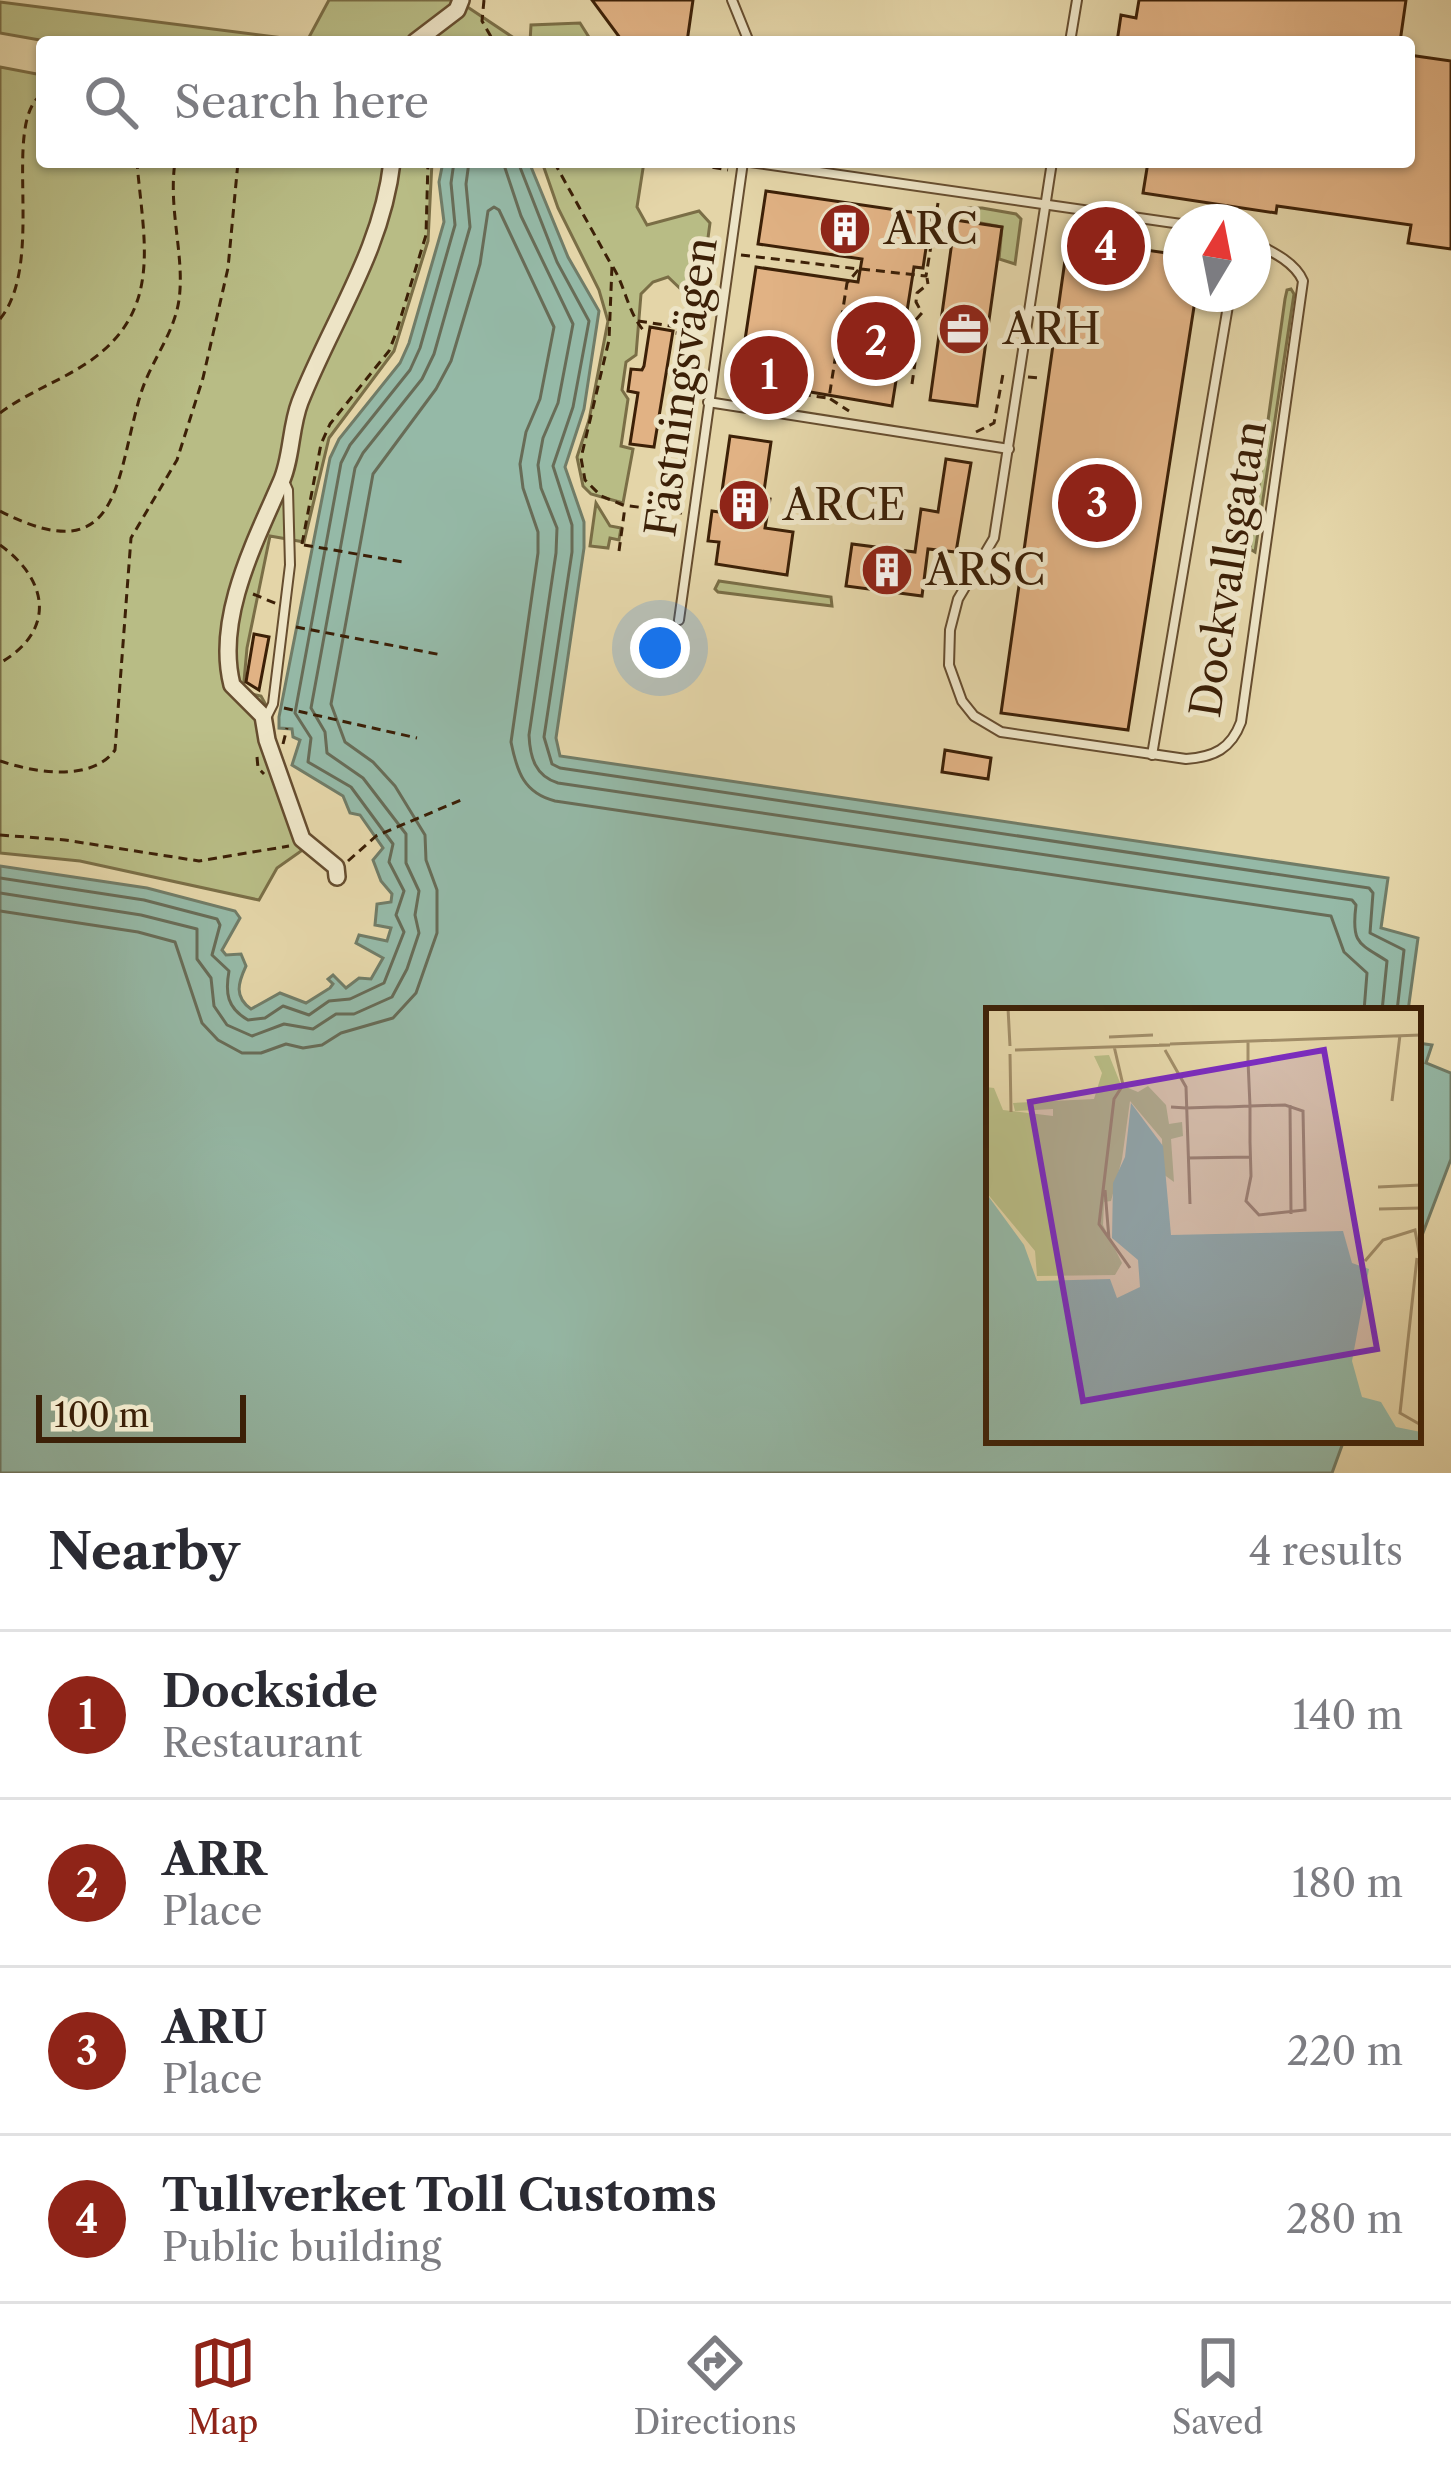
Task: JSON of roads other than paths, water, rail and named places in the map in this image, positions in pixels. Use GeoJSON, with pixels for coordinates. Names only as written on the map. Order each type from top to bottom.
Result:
{"type":"FeatureCollection","features":[{"type":"Feature","properties":{"kind":"street"},"geometry":{"type":"LineString","coordinates":[[423,36],[457,10],[461,0]]}},
{"type":"Feature","properties":{"kind":"street"},"geometry":{"type":"LineString","coordinates":[[337,872],[302,839],[267,740],[265,720],[237,694],[228,671],[228,640],[267,510],[284,479],[298,409],[382,222],[391,168]]}},
{"type":"Feature","properties":{"kind":"lane"},"geometry":{"type":"LineString","coordinates":[[732,0],[747,36]]}},
{"type":"Feature","properties":{"kind":"lane"},"geometry":{"type":"LineString","coordinates":[[1071,36],[1077,0]]}},
{"type":"Feature","properties":{"kind":"lane","name":"Fästningsvägen"},"geometry":{"type":"LineString","coordinates":[[679,620],[744,168]]}},
{"type":"Feature","properties":{"kind":"lane"},"geometry":{"type":"LineString","coordinates":[[788,168],[1163,221]]}},
{"type":"Feature","properties":{"kind":"lane"},"geometry":{"type":"LineString","coordinates":[[1051,168],[994,538],[954,609],[947,657],[957,694],[974,716],[1001,733],[1152,755]]}},
{"type":"Feature","properties":{"kind":"lane","name":"Dockvallsgatan"},"geometry":{"type":"LineString","coordinates":[[1226,312],[1152,755],[1206,758],[1225,748],[1241,722],[1303,281],[1300,272],[1271,252]]}},
{"type":"Feature","properties":{"kind":"lane"},"geometry":{"type":"LineString","coordinates":[[708,402],[1009,449]]}},
{"type":"Feature","properties":{"kind":"lane"},"geometry":{"type":"LineString","coordinates":[[265,720],[273,704],[285,605],[290,541],[284,479]]}},
{"type":"Feature","properties":{"kind":"water"},"geometry":{"type":"Polygon","coordinates":[[[442,168],[531,168],[568,257],[599,311],[584,409],[565,467],[584,522],[584,548],[556,738],[560,756],[1388,878],[1381,928],[1418,938],[1408,1008],[986,1008],[986,1443],[1343,1443],[1332,1473],[0,1473],[0,866],[147,888],[235,911],[240,918],[222,950],[226,955],[241,954],[246,966],[240,995],[251,1009],[280,993],[306,1003],[330,988],[333,984],[328,979],[333,975],[346,988],[359,978],[371,979],[383,958],[356,943],[359,935],[387,941],[391,928],[375,925],[377,904],[391,902],[392,894],[373,860],[383,848],[360,815],[350,813],[343,796],[292,765],[300,740],[293,737],[292,729],[279,728],[279,717],[330,458],[339,439],[400,363],[409,343],[444,222],[442,168]]]}},
{"type":"Feature","properties":{"kind":"water"},"geometry":{"type":"Polygon","coordinates":[[[1421,1043],[1432,1045],[1426,1063],[1451,1073],[1451,1159],[1421,1238],[1421,1043]]]}},
{"type":"Feature","properties":{"kind":"place","name":"ARC"},"geometry":{"type":"Point","coordinates":[845,229]}},
{"type":"Feature","properties":{"kind":"place","name":"Tullverket Toll Customs"},"geometry":{"type":"Point","coordinates":[1106,246]}},
{"type":"Feature","properties":{"kind":"place","name":"ARH"},"geometry":{"type":"Point","coordinates":[964,329]}},
{"type":"Feature","properties":{"kind":"place","name":"ARR"},"geometry":{"type":"Point","coordinates":[876,341]}},
{"type":"Feature","properties":{"kind":"place","name":"Dockside"},"geometry":{"type":"Point","coordinates":[769,375]}},
{"type":"Feature","properties":{"kind":"place","name":"ARU"},"geometry":{"type":"Point","coordinates":[1097,503]}},
{"type":"Feature","properties":{"kind":"place","name":"ARCE"},"geometry":{"type":"Point","coordinates":[744,505]}},
{"type":"Feature","properties":{"kind":"place","name":"ARSC"},"geometry":{"type":"Point","coordinates":[887,570]}}]}
